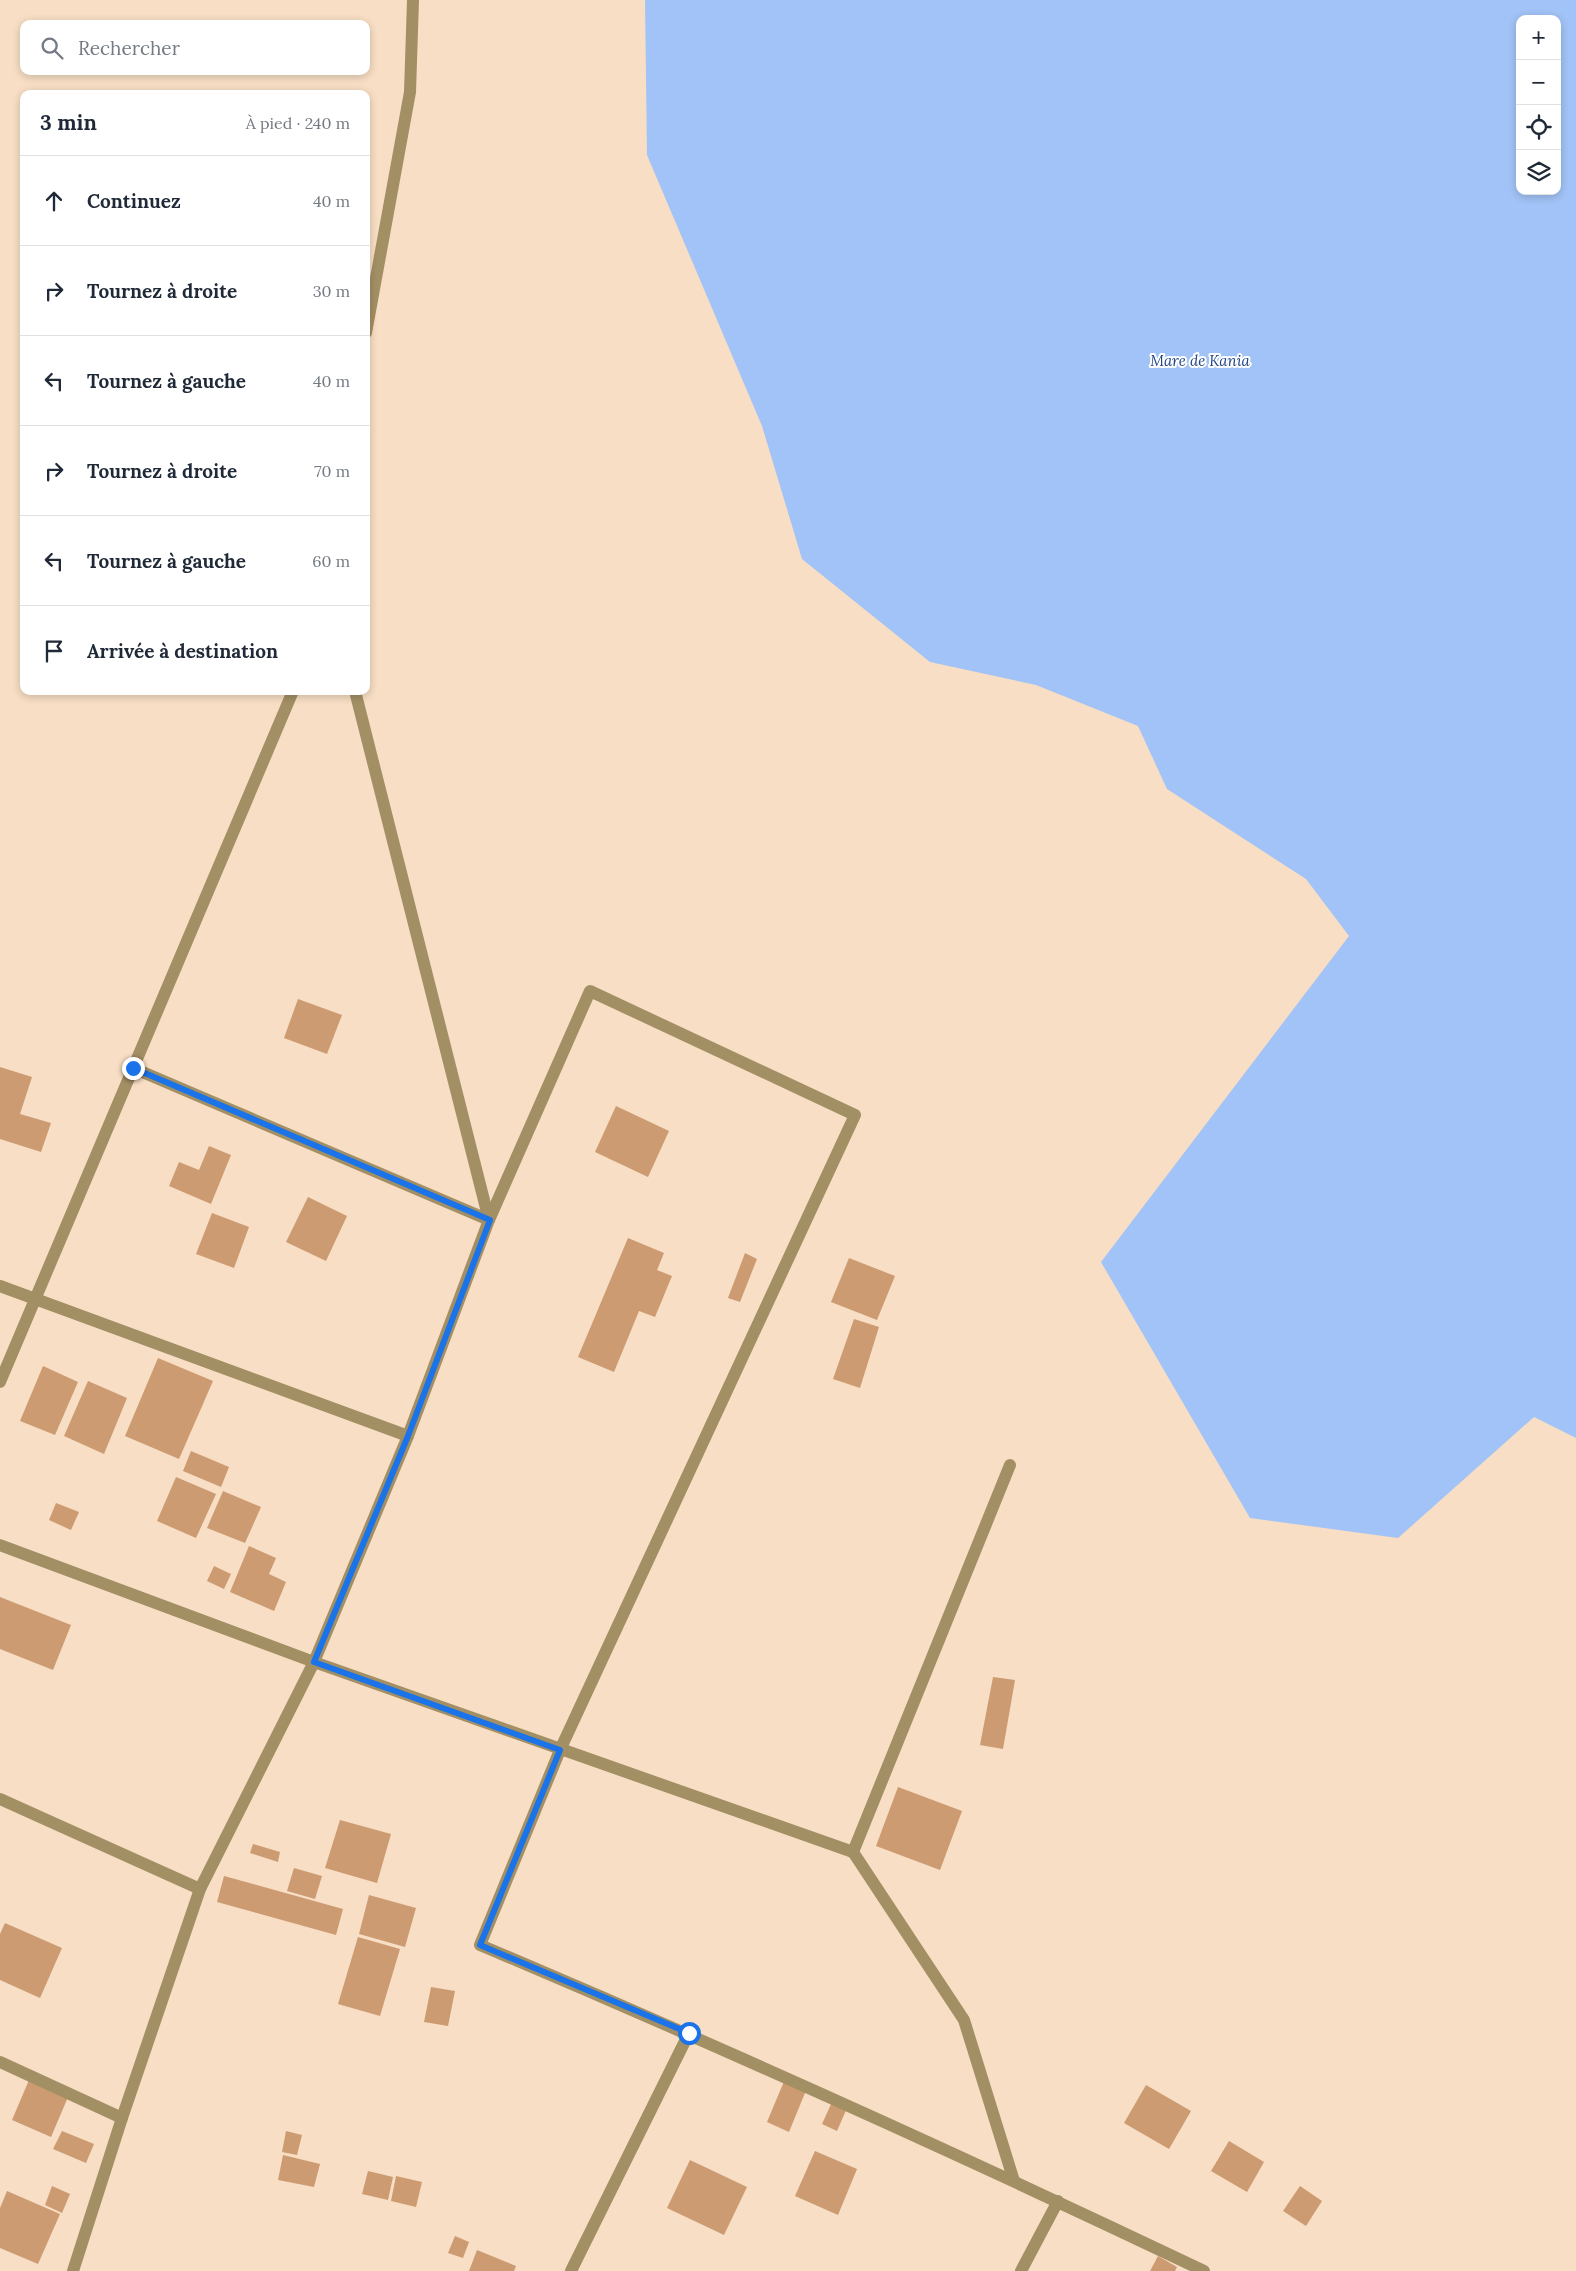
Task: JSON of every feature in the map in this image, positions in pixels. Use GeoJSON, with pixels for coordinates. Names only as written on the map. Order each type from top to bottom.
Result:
{"type":"FeatureCollection","features":[{"type":"Feature","properties":{"kind":"street"},"geometry":{"type":"LineString","coordinates":[[370,311],[410,92],[413,0]]}},
{"type":"Feature","properties":{"kind":"street"},"geometry":{"type":"LineString","coordinates":[[0,1382],[292,695]]}},
{"type":"Feature","properties":{"kind":"street"},"geometry":{"type":"LineString","coordinates":[[356,695],[490,1220]]}},
{"type":"Feature","properties":{"kind":"street"},"geometry":{"type":"LineString","coordinates":[[73,2271],[122,2118],[200,1889],[314,1662],[408,1436],[490,1220],[590,991],[855,1115],[560,1750],[480,1945],[689,2033],[1058,2201],[1204,2271]]}},
{"type":"Feature","properties":{"kind":"street"},"geometry":{"type":"LineString","coordinates":[[133,1068],[490,1220]]}},
{"type":"Feature","properties":{"kind":"street"},"geometry":{"type":"LineString","coordinates":[[0,1286],[408,1436]]}},
{"type":"Feature","properties":{"kind":"street"},"geometry":{"type":"LineString","coordinates":[[853,1852],[1010,1466]]}},
{"type":"Feature","properties":{"kind":"street"},"geometry":{"type":"LineString","coordinates":[[0,1545],[314,1662],[853,1852],[964,2020],[1014,2181]]}},
{"type":"Feature","properties":{"kind":"street"},"geometry":{"type":"LineString","coordinates":[[0,1799],[200,1889]]}},
{"type":"Feature","properties":{"kind":"street"},"geometry":{"type":"LineString","coordinates":[[571,2271],[689,2033]]}},
{"type":"Feature","properties":{"kind":"street"},"geometry":{"type":"LineString","coordinates":[[0,2062],[122,2118]]}},
{"type":"Feature","properties":{"kind":"street"},"geometry":{"type":"LineString","coordinates":[[1021,2271],[1058,2201]]}},
{"type":"Feature","properties":{"kind":"water","name":"Mare de Kania"},"geometry":{"type":"Polygon","coordinates":[[[645,0],[1576,0],[1576,1438],[1534,1417],[1398,1538],[1250,1518],[1101,1262],[1349,936],[1306,879],[1167,789],[1138,726],[1036,685],[930,662],[802,559],[762,426],[647,155],[645,0]]]}},
{"type":"Feature","properties":{"kind":"building"},"geometry":{"type":"Polygon","coordinates":[[[298,999],[342,1015],[327,1054],[284,1038],[298,999]]]}},
{"type":"Feature","properties":{"kind":"building"},"geometry":{"type":"Polygon","coordinates":[[[0,1067],[32,1077],[20,1114],[51,1123],[41,1152],[0,1139],[0,1067]]]}},
{"type":"Feature","properties":{"kind":"building"},"geometry":{"type":"Polygon","coordinates":[[[616,1106],[669,1131],[648,1177],[595,1152],[616,1106]]]}},
{"type":"Feature","properties":{"kind":"building"},"geometry":{"type":"Polygon","coordinates":[[[209,1146],[231,1155],[211,1204],[169,1186],[179,1162],[199,1170],[209,1146]]]}},
{"type":"Feature","properties":{"kind":"building"},"geometry":{"type":"Polygon","coordinates":[[[308,1197],[347,1216],[326,1261],[286,1242],[308,1197]]]}},
{"type":"Feature","properties":{"kind":"building"},"geometry":{"type":"Polygon","coordinates":[[[212,1213],[249,1227],[234,1268],[196,1254],[212,1213]]]}},
{"type":"Feature","properties":{"kind":"building"},"geometry":{"type":"Polygon","coordinates":[[[628,1238],[664,1253],[657,1270],[672,1276],[655,1317],[639,1311],[614,1372],[578,1357],[628,1238]]]}},
{"type":"Feature","properties":{"kind":"building"},"geometry":{"type":"Polygon","coordinates":[[[745,1253],[757,1259],[740,1302],[728,1298],[745,1253]]]}},
{"type":"Feature","properties":{"kind":"building"},"geometry":{"type":"Polygon","coordinates":[[[849,1258],[895,1276],[877,1320],[831,1302],[849,1258]]]}},
{"type":"Feature","properties":{"kind":"building"},"geometry":{"type":"Polygon","coordinates":[[[854,1319],[879,1327],[860,1388],[833,1379],[854,1319]]]}},
{"type":"Feature","properties":{"kind":"building"},"geometry":{"type":"Polygon","coordinates":[[[158,1358],[213,1381],[179,1459],[125,1436],[158,1358]]]}},
{"type":"Feature","properties":{"kind":"building"},"geometry":{"type":"Polygon","coordinates":[[[43,1366],[78,1382],[55,1435],[20,1421],[43,1366]]]}},
{"type":"Feature","properties":{"kind":"building"},"geometry":{"type":"Polygon","coordinates":[[[88,1381],[127,1398],[104,1454],[64,1436],[88,1381]]]}},
{"type":"Feature","properties":{"kind":"building"},"geometry":{"type":"Polygon","coordinates":[[[191,1451],[229,1467],[221,1487],[183,1471],[191,1451]]]}},
{"type":"Feature","properties":{"kind":"building"},"geometry":{"type":"Polygon","coordinates":[[[176,1477],[216,1494],[196,1538],[157,1521],[176,1477]]]}},
{"type":"Feature","properties":{"kind":"building"},"geometry":{"type":"Polygon","coordinates":[[[223,1491],[261,1507],[245,1543],[207,1528],[223,1491]]]}},
{"type":"Feature","properties":{"kind":"building"},"geometry":{"type":"Polygon","coordinates":[[[56,1503],[79,1512],[71,1530],[49,1520],[56,1503]]]}},
{"type":"Feature","properties":{"kind":"building"},"geometry":{"type":"Polygon","coordinates":[[[249,1546],[276,1558],[269,1574],[286,1582],[274,1611],[230,1592],[249,1546]]]}},
{"type":"Feature","properties":{"kind":"building"},"geometry":{"type":"Polygon","coordinates":[[[214,1566],[231,1574],[224,1589],[207,1581],[214,1566]]]}},
{"type":"Feature","properties":{"kind":"building"},"geometry":{"type":"Polygon","coordinates":[[[0,1597],[71,1625],[53,1670],[0,1649],[0,1597]]]}},
{"type":"Feature","properties":{"kind":"building"},"geometry":{"type":"Polygon","coordinates":[[[993,1677],[1015,1680],[1003,1749],[980,1745],[993,1677]]]}},
{"type":"Feature","properties":{"kind":"building"},"geometry":{"type":"Polygon","coordinates":[[[898,1787],[962,1811],[940,1870],[876,1846],[898,1787]]]}},
{"type":"Feature","properties":{"kind":"building"},"geometry":{"type":"Polygon","coordinates":[[[340,1820],[391,1834],[377,1883],[325,1868],[340,1820]]]}},
{"type":"Feature","properties":{"kind":"building"},"geometry":{"type":"Polygon","coordinates":[[[253,1844],[280,1852],[278,1862],[250,1853],[253,1844]]]}},
{"type":"Feature","properties":{"kind":"building"},"geometry":{"type":"Polygon","coordinates":[[[294,1868],[322,1876],[315,1899],[287,1891],[294,1868]]]}},
{"type":"Feature","properties":{"kind":"building"},"geometry":{"type":"Polygon","coordinates":[[[224,1876],[343,1909],[336,1935],[217,1902],[224,1876]]]}},
{"type":"Feature","properties":{"kind":"building"},"geometry":{"type":"Polygon","coordinates":[[[369,1895],[416,1908],[405,1947],[359,1934],[369,1895]]]}},
{"type":"Feature","properties":{"kind":"building"},"geometry":{"type":"Polygon","coordinates":[[[5,1923],[62,1948],[40,1998],[0,1980],[0,1934],[5,1923]]]}},
{"type":"Feature","properties":{"kind":"building"},"geometry":{"type":"Polygon","coordinates":[[[358,1937],[400,1949],[380,2016],[338,2004],[358,1937]]]}},
{"type":"Feature","properties":{"kind":"building"},"geometry":{"type":"Polygon","coordinates":[[[431,1987],[455,1991],[448,2026],[424,2022],[431,1987]]]}},
{"type":"Feature","properties":{"kind":"building"},"geometry":{"type":"Polygon","coordinates":[[[785,2079],[807,2088],[789,2132],[767,2122],[785,2079]]]}},
{"type":"Feature","properties":{"kind":"building"},"geometry":{"type":"Polygon","coordinates":[[[29,2080],[68,2097],[51,2137],[12,2120],[29,2080]]]}},
{"type":"Feature","properties":{"kind":"building"},"geometry":{"type":"Polygon","coordinates":[[[1146,2085],[1191,2111],[1169,2149],[1124,2123],[1146,2085]]]}},
{"type":"Feature","properties":{"kind":"building"},"geometry":{"type":"Polygon","coordinates":[[[832,2102],[847,2108],[837,2131],[822,2124],[832,2102]]]}},
{"type":"Feature","properties":{"kind":"building"},"geometry":{"type":"Polygon","coordinates":[[[62,2131],[94,2144],[86,2163],[53,2149],[62,2131]]]}},
{"type":"Feature","properties":{"kind":"building"},"geometry":{"type":"Polygon","coordinates":[[[286,2131],[302,2135],[297,2155],[282,2152],[286,2131]]]}},
{"type":"Feature","properties":{"kind":"building"},"geometry":{"type":"Polygon","coordinates":[[[1229,2141],[1264,2162],[1247,2192],[1211,2171],[1229,2141]]]}},
{"type":"Feature","properties":{"kind":"building"},"geometry":{"type":"Polygon","coordinates":[[[815,2151],[857,2169],[838,2215],[795,2196],[815,2151]]]}},
{"type":"Feature","properties":{"kind":"building"},"geometry":{"type":"Polygon","coordinates":[[[283,2155],[320,2164],[314,2187],[278,2180],[283,2155]]]}},
{"type":"Feature","properties":{"kind":"building"},"geometry":{"type":"Polygon","coordinates":[[[690,2160],[747,2187],[724,2235],[667,2208],[690,2160]]]}},
{"type":"Feature","properties":{"kind":"building"},"geometry":{"type":"Polygon","coordinates":[[[368,2171],[393,2177],[388,2200],[362,2194],[368,2171]]]}},
{"type":"Feature","properties":{"kind":"building"},"geometry":{"type":"Polygon","coordinates":[[[396,2176],[422,2182],[416,2207],[391,2201],[396,2176]]]}},
{"type":"Feature","properties":{"kind":"building"},"geometry":{"type":"Polygon","coordinates":[[[52,2186],[70,2194],[62,2213],[45,2205],[52,2186]]]}},
{"type":"Feature","properties":{"kind":"building"},"geometry":{"type":"Polygon","coordinates":[[[1300,2186],[1322,2201],[1306,2226],[1283,2211],[1300,2186]]]}},
{"type":"Feature","properties":{"kind":"building"},"geometry":{"type":"Polygon","coordinates":[[[7,2191],[60,2214],[38,2264],[0,2248],[0,2208],[7,2191]]]}},
{"type":"Feature","properties":{"kind":"building"},"geometry":{"type":"Polygon","coordinates":[[[455,2236],[469,2242],[463,2258],[448,2253],[455,2236]]]}},
{"type":"Feature","properties":{"kind":"building"},"geometry":{"type":"Polygon","coordinates":[[[477,2250],[516,2266],[514,2271],[469,2271],[477,2250]]]}},
{"type":"Feature","properties":{"kind":"building"},"geometry":{"type":"Polygon","coordinates":[[[1158,2256],[1177,2267],[1175,2271],[1150,2271],[1158,2256]]]}},
{"type":"Feature","properties":{"kind":"route"},"geometry":{"type":"LineString","coordinates":[[133,1068],[490,1220],[408,1436],[314,1662],[560,1750],[480,1945],[689,2033]]}}]}
